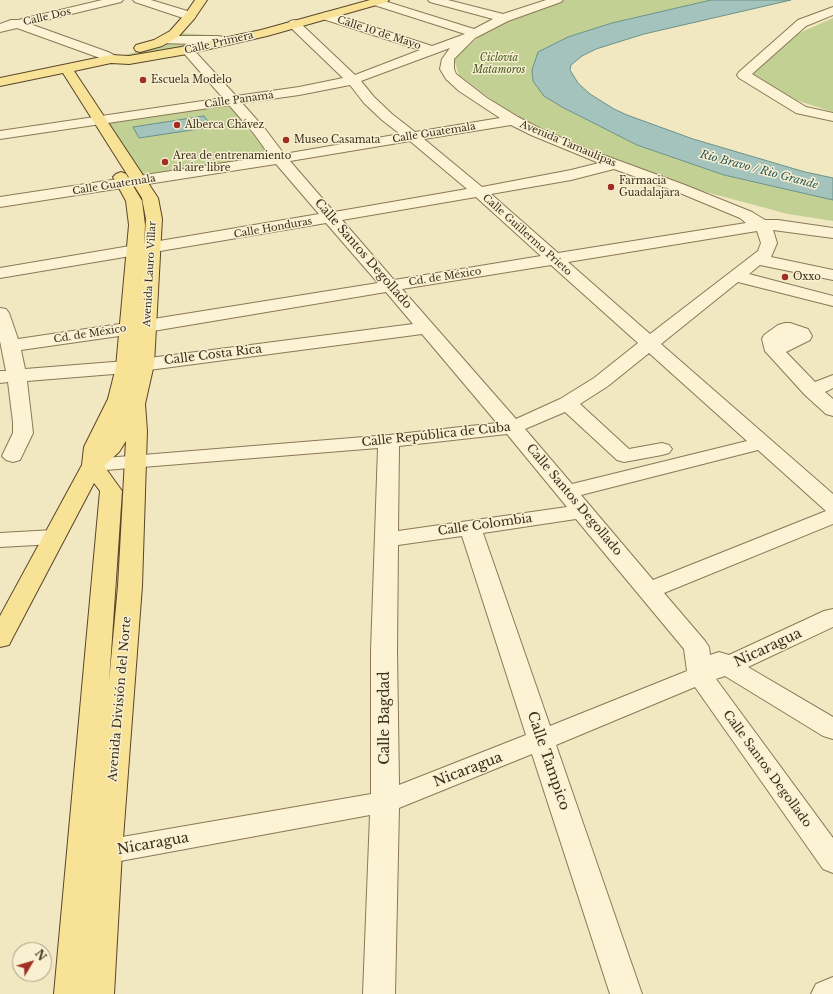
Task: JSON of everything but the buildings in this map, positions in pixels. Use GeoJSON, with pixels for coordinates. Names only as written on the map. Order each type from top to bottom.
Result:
{"type":"FeatureCollection","features":[{"type":"Feature","properties":{"kind":"main road"},"geometry":{"type":"LineString","coordinates":[[111,59],[117,55],[165,40],[174,34],[190,16],[201,0]]}},
{"type":"Feature","properties":{"kind":"main road","name":"Calle Primera"},"geometry":{"type":"LineString","coordinates":[[0,82],[111,59],[129,60],[187,50],[327,16],[379,1]]}},
{"type":"Feature","properties":{"kind":"main road","name":"Avenida Lauro Villar"},"geometry":{"type":"LineString","coordinates":[[0,639],[93,465],[112,448],[136,403],[135,366],[129,328],[144,250],[154,219],[150,198],[132,182],[59,69]]}},
{"type":"Feature","properties":{"kind":"main road","name":"Avenida Lauro Villar"},"geometry":{"type":"LineString","coordinates":[[93,465],[94,447],[135,366],[147,326],[144,250]]}},
{"type":"Feature","properties":{"kind":"main road","name":"Avenida División del Norte"},"geometry":{"type":"LineString","coordinates":[[70,994],[95,854],[130,586],[137,431],[136,403]]}},
{"type":"Feature","properties":{"kind":"main road","name":"Avenida División del Norte"},"geometry":{"type":"LineString","coordinates":[[93,465],[111,491],[103,588],[95,854],[98,994]]}},
{"type":"Feature","properties":{"kind":"main road"},"geometry":{"type":"LineString","coordinates":[[103,588],[130,586]]}},
{"type":"Feature","properties":{"kind":"street","name":"Calle Dos"},"geometry":{"type":"LineString","coordinates":[[0,28],[117,0]]}},
{"type":"Feature","properties":{"kind":"street"},"geometry":{"type":"LineString","coordinates":[[139,0],[190,16]]}},
{"type":"Feature","properties":{"kind":"street"},"geometry":{"type":"LineString","coordinates":[[434,0],[504,18]]}},
{"type":"Feature","properties":{"kind":"street"},"geometry":{"type":"LineString","coordinates":[[523,0],[541,4]]}},
{"type":"Feature","properties":{"kind":"street","name":"Avenida Tamaulipas"},"geometry":{"type":"LineString","coordinates":[[557,0],[541,4],[504,18],[474,34],[451,54],[448,59],[447,69],[451,76],[464,88],[513,120],[556,141],[746,215],[761,225]]}},
{"type":"Feature","properties":{"kind":"street"},"geometry":{"type":"LineString","coordinates":[[799,26],[795,20],[795,17],[814,10],[828,0]]}},
{"type":"Feature","properties":{"kind":"street"},"geometry":{"type":"LineString","coordinates":[[379,1],[474,34]]}},
{"type":"Feature","properties":{"kind":"street"},"geometry":{"type":"LineString","coordinates":[[833,12],[807,20],[744,75],[800,110],[833,118]]}},
{"type":"Feature","properties":{"kind":"street","name":"Calle 10 de Mayo"},"geometry":{"type":"LineString","coordinates":[[327,16],[432,50]]}},
{"type":"Feature","properties":{"kind":"street"},"geometry":{"type":"LineString","coordinates":[[0,18],[104,55],[111,59]]}},
{"type":"Feature","properties":{"kind":"street","name":"Calle Guillermo Prieto"},"geometry":{"type":"LineString","coordinates":[[294,24],[353,80],[369,100],[387,117],[414,137],[479,192],[648,344],[833,506]]}},
{"type":"Feature","properties":{"kind":"street","name":"Calle Panamá"},"geometry":{"type":"LineString","coordinates":[[0,135],[232,102],[353,80],[474,34]]}},
{"type":"Feature","properties":{"kind":"street"},"geometry":{"type":"LineString","coordinates":[[165,40],[228,41]]}},
{"type":"Feature","properties":{"kind":"street","name":"Calle Santos Degollado"},"geometry":{"type":"LineString","coordinates":[[187,50],[260,132],[280,159],[333,218],[512,427],[650,590],[696,647],[700,675],[833,861]]}},
{"type":"Feature","properties":{"kind":"street","name":"Calle Guatemala"},"geometry":{"type":"LineString","coordinates":[[0,202],[280,159],[513,120]]}},
{"type":"Feature","properties":{"kind":"street","name":"Calle Honduras"},"geometry":{"type":"LineString","coordinates":[[0,273],[333,218],[566,176],[615,164]]}},
{"type":"Feature","properties":{"kind":"street"},"geometry":{"type":"LineString","coordinates":[[733,210],[803,228],[833,233]]}},
{"type":"Feature","properties":{"kind":"street"},"geometry":{"type":"LineString","coordinates":[[761,225],[768,238],[768,247],[760,256],[833,275]]}},
{"type":"Feature","properties":{"kind":"street","name":"Cd. de México"},"geometry":{"type":"LineString","coordinates":[[11,346],[147,326],[761,225],[778,225],[803,228]]}},
{"type":"Feature","properties":{"kind":"street","name":"Calle República de Cuba"},"geometry":{"type":"LineString","coordinates":[[93,465],[389,441],[512,427],[567,403],[601,382],[760,256],[780,248],[793,232],[803,228]]}},
{"type":"Feature","properties":{"kind":"street"},"geometry":{"type":"LineString","coordinates":[[734,276],[833,301]]}},
{"type":"Feature","properties":{"kind":"street"},"geometry":{"type":"LineString","coordinates":[[0,313],[11,346],[9,377],[24,433],[13,456]]}},
{"type":"Feature","properties":{"kind":"street","name":"Calle Costa Rica"},"geometry":{"type":"LineString","coordinates":[[9,377],[135,366],[426,328]]}},
{"type":"Feature","properties":{"kind":"street"},"geometry":{"type":"LineString","coordinates":[[774,351],[812,391],[833,410]]}},
{"type":"Feature","properties":{"kind":"street"},"geometry":{"type":"LineString","coordinates":[[812,391],[833,381]]}},
{"type":"Feature","properties":{"kind":"street"},"geometry":{"type":"LineString","coordinates":[[567,403],[624,456],[662,449]]}},
{"type":"Feature","properties":{"kind":"street","name":"Calle Bagdad"},"geometry":{"type":"LineString","coordinates":[[379,994],[385,802],[384,651],[389,441]]}},
{"type":"Feature","properties":{"kind":"street"},"geometry":{"type":"LineString","coordinates":[[567,492],[762,443]]}},
{"type":"Feature","properties":{"kind":"street","name":"Calle Colombia"},"geometry":{"type":"LineString","coordinates":[[387,540],[582,510]]}},
{"type":"Feature","properties":{"kind":"street"},"geometry":{"type":"LineString","coordinates":[[650,590],[833,516]]}},
{"type":"Feature","properties":{"kind":"street","name":"Calle Tampico"},"geometry":{"type":"LineString","coordinates":[[470,527],[626,994]]}},
{"type":"Feature","properties":{"kind":"street"},"geometry":{"type":"LineString","coordinates":[[0,540],[54,537]]}},
{"type":"Feature","properties":{"kind":"street","name":"Nicaragua"},"geometry":{"type":"LineString","coordinates":[[95,854],[385,802],[700,675],[728,666],[833,617]]}},
{"type":"Feature","properties":{"kind":"street"},"geometry":{"type":"LineString","coordinates":[[696,647],[833,729]]}},
{"type":"Feature","properties":{"kind":"street"},"geometry":{"type":"LineString","coordinates":[[827,994],[833,991]]}},
{"type":"Feature","properties":{"kind":"green space","name":"Ciclovía Matamoros"},"geometry":{"type":"Polygon","coordinates":[[[566,0],[711,0],[612,23],[568,37],[562,107],[637,145],[724,175],[833,200],[833,221],[788,214],[687,187],[564,141],[518,120],[459,75],[454,59],[482,34],[508,19],[545,5],[566,0]]]}},
{"type":"Feature","properties":{"kind":"green space"},"geometry":{"type":"Polygon","coordinates":[[[833,18],[833,112],[796,100],[752,74],[797,34],[833,18]]]}},
{"type":"Feature","properties":{"kind":"green space"},"geometry":{"type":"Polygon","coordinates":[[[181,33],[238,37],[131,57],[125,55],[169,42],[181,33]]]}},
{"type":"Feature","properties":{"kind":"green space"},"geometry":{"type":"Polygon","coordinates":[[[228,105],[248,128],[247,129],[275,157],[142,177],[107,123],[228,105]]]}},
{"type":"Feature","properties":{"kind":"water","name":"Río Bravo / Rio Grande"},"geometry":{"type":"Polygon","coordinates":[[[711,0],[791,0],[644,34],[596,49],[582,56],[571,65],[570,70],[578,83],[590,94],[627,115],[693,139],[805,172],[833,178],[833,200],[724,175],[637,145],[562,107],[544,96],[533,81],[532,70],[538,52],[568,37],[612,23],[711,0]]]}},
{"type":"Feature","properties":{"kind":"water"},"geometry":{"type":"Polygon","coordinates":[[[204,116],[212,127],[139,138],[133,127],[204,116]]]}},
{"type":"Feature","properties":{"kind":"place","name":"Escuela Modelo"},"geometry":{"type":"Point","coordinates":[143,80]}},
{"type":"Feature","properties":{"kind":"place","name":"Alberca Chávez"},"geometry":{"type":"Point","coordinates":[177,125]}},
{"type":"Feature","properties":{"kind":"place","name":"Museo Casamata"},"geometry":{"type":"Point","coordinates":[286,140]}},
{"type":"Feature","properties":{"kind":"place","name":"Area de entrenamiento al aire libre"},"geometry":{"type":"Point","coordinates":[165,162]}},
{"type":"Feature","properties":{"kind":"place","name":"Farmacia Guadalajara"},"geometry":{"type":"Point","coordinates":[611,187]}},
{"type":"Feature","properties":{"kind":"place","name":"Oxxo"},"geometry":{"type":"Point","coordinates":[785,277]}}]}
